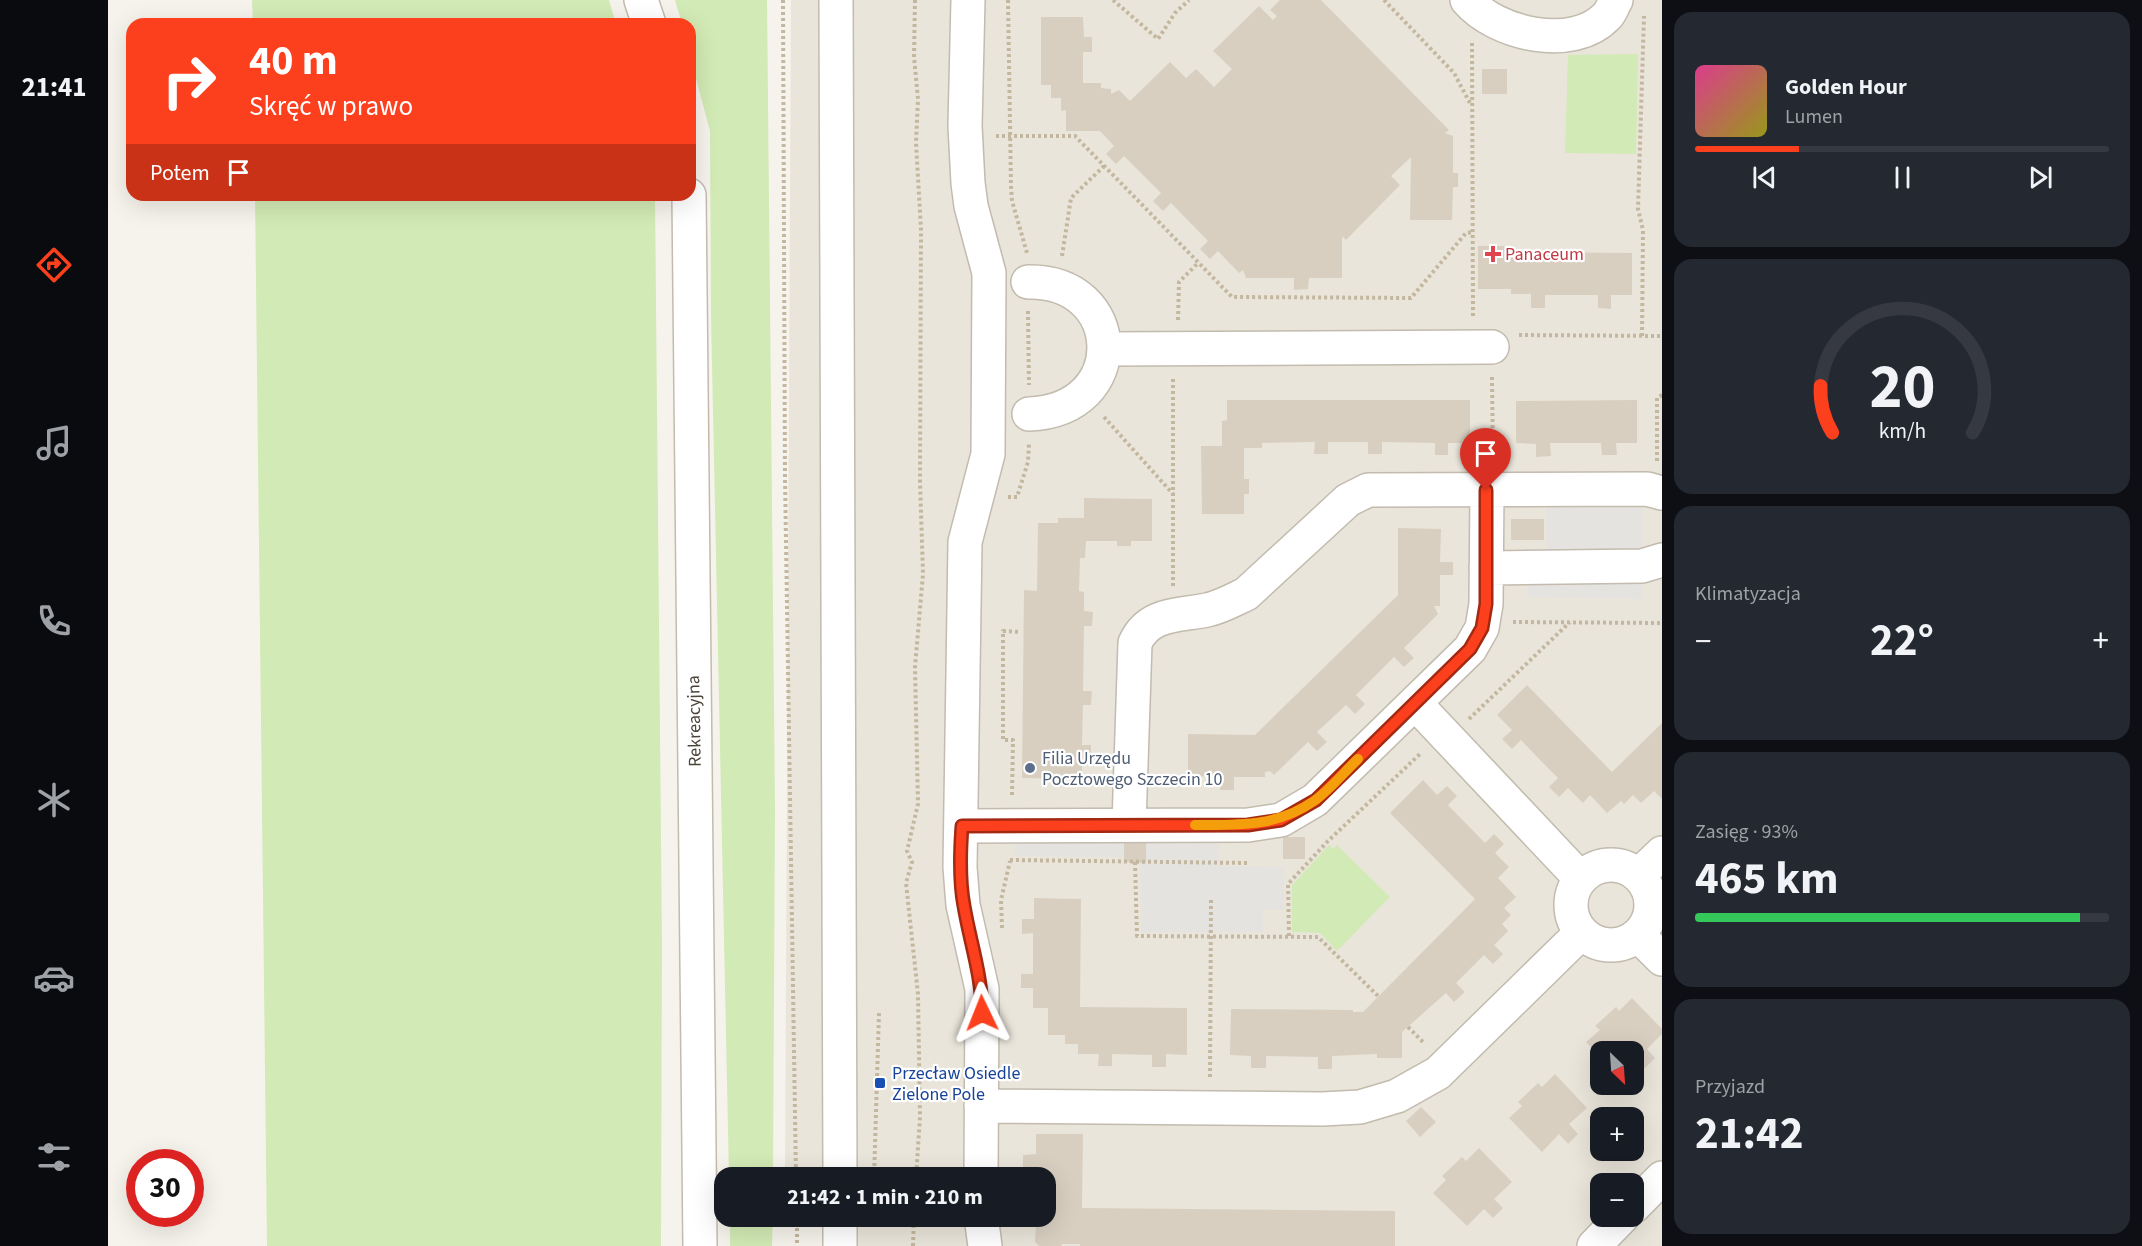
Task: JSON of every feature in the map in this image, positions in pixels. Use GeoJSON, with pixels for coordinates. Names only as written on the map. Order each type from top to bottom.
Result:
{"type":"FeatureCollection","features":[{"type":"Feature","properties":{"kind":"street"},"geometry":{"type":"LineString","coordinates":[[640,0],[647,18]]}},
{"type":"Feature","properties":{"kind":"street"},"geometry":{"type":"LineString","coordinates":[[836,0],[840,1167]]}},
{"type":"Feature","properties":{"kind":"street"},"geometry":{"type":"LineString","coordinates":[[968,0],[966,136],[971,206],[989,273],[988,454],[965,542],[960,867],[963,905],[982,989],[981,1167]]}},
{"type":"Feature","properties":{"kind":"street"},"geometry":{"type":"LineString","coordinates":[[1472,5],[1507,27],[1526,33],[1546,35],[1570,34],[1592,28],[1608,16],[1630,6]]}},
{"type":"Feature","properties":{"kind":"street","name":"Rekreacyjna"},"geometry":{"type":"LineString","coordinates":[[689,201],[700,1246]]}},
{"type":"Feature","properties":{"kind":"street"},"geometry":{"type":"LineString","coordinates":[[1029,414],[1049,413],[1068,407],[1084,395],[1099,374],[1104,349],[1102,332],[1086,302],[1043,284]]}},
{"type":"Feature","properties":{"kind":"street"},"geometry":{"type":"LineString","coordinates":[[1104,349],[1494,343]]}},
{"type":"Feature","properties":{"kind":"street"},"geometry":{"type":"LineString","coordinates":[[1129,824],[1135,643],[1140,632],[1151,622],[1173,615],[1228,604],[1246,594],[1348,500],[1368,490],[1654,491]]}},
{"type":"Feature","properties":{"kind":"street"},"geometry":{"type":"LineString","coordinates":[[962,826],[1248,825],[1281,820],[1316,800],[1470,649],[1482,628],[1486,604],[1490,490]]}},
{"type":"Feature","properties":{"kind":"street"},"geometry":{"type":"LineString","coordinates":[[1486,568],[1642,566],[1662,560]]}},
{"type":"Feature","properties":{"kind":"street"},"geometry":{"type":"LineString","coordinates":[[981,1106],[1360,1107],[1396,1096],[1438,1073],[1568,929],[1574,888],[1569,885],[1415,703]]}},
{"type":"Feature","properties":{"kind":"street"},"geometry":{"type":"LineString","coordinates":[[1639,875],[1662,853]]}},
{"type":"Feature","properties":{"kind":"street"},"geometry":{"type":"LineString","coordinates":[[1568,929],[1603,944],[1616,945],[1638,934],[1646,924],[1651,912],[1647,885],[1628,867],[1602,865],[1569,885]]}},
{"type":"Feature","properties":{"kind":"street"},"geometry":{"type":"LineString","coordinates":[[1638,934],[1662,959]]}},
{"type":"Feature","properties":{"kind":"street"},"geometry":{"type":"LineString","coordinates":[[1644,1196],[1662,1178]]}},
{"type":"Feature","properties":{"kind":"street"},"geometry":{"type":"LineString","coordinates":[[840,1227],[840,1246]]}},
{"type":"Feature","properties":{"kind":"street"},"geometry":{"type":"LineString","coordinates":[[983,1227],[986,1246]]}},
{"type":"Feature","properties":{"kind":"street"},"geometry":{"type":"LineString","coordinates":[[1597,1245],[1613,1227]]}},
{"type":"Feature","properties":{"kind":"path"},"geometry":{"type":"LineString","coordinates":[[783,0],[785,466],[796,1167]]}},
{"type":"Feature","properties":{"kind":"path"},"geometry":{"type":"LineString","coordinates":[[915,0],[916,143],[921,241],[920,481],[923,574],[915,667],[918,804],[908,851],[912,862],[906,883],[918,994],[920,1117],[917,1167]]}},
{"type":"Feature","properties":{"kind":"path"},"geometry":{"type":"LineString","coordinates":[[1113,0],[1158,39],[1175,13],[1189,0]]}},
{"type":"Feature","properties":{"kind":"path"},"geometry":{"type":"LineString","coordinates":[[1384,0],[1454,73],[1472,108]]}},
{"type":"Feature","properties":{"kind":"path"},"geometry":{"type":"LineString","coordinates":[[1472,5],[1473,232],[1494,343],[1490,490]]}},
{"type":"Feature","properties":{"kind":"path"},"geometry":{"type":"LineString","coordinates":[[1630,6],[1638,208],[1643,230],[1642,336]]}},
{"type":"Feature","properties":{"kind":"path"},"geometry":{"type":"LineString","coordinates":[[966,136],[1075,136],[1232,297],[1411,298],[1466,233],[1473,232]]}},
{"type":"Feature","properties":{"kind":"path"},"geometry":{"type":"LineString","coordinates":[[1043,284],[1071,198],[1104,165]]}},
{"type":"Feature","properties":{"kind":"path"},"geometry":{"type":"LineString","coordinates":[[1173,615],[1173,362],[1178,349],[1179,282],[1198,263]]}},
{"type":"Feature","properties":{"kind":"path"},"geometry":{"type":"LineString","coordinates":[[1494,343],[1662,336]]}},
{"type":"Feature","properties":{"kind":"path"},"geometry":{"type":"LineString","coordinates":[[1084,395],[1173,494]]}},
{"type":"Feature","properties":{"kind":"path"},"geometry":{"type":"LineString","coordinates":[[1654,491],[1657,468],[1658,398],[1662,395]]}},
{"type":"Feature","properties":{"kind":"path"},"geometry":{"type":"LineString","coordinates":[[1503,622],[1662,623]]}},
{"type":"Feature","properties":{"kind":"path"},"geometry":{"type":"LineString","coordinates":[[1463,725],[1570,622]]}},
{"type":"Feature","properties":{"kind":"path"},"geometry":{"type":"LineString","coordinates":[[1289,936],[1288,884],[1328,841],[1426,747]]}},
{"type":"Feature","properties":{"kind":"path"},"geometry":{"type":"LineString","coordinates":[[1002,934],[1001,900],[1010,861]]}},
{"type":"Feature","properties":{"kind":"path"},"geometry":{"type":"LineString","coordinates":[[1135,862],[1137,936],[1318,937],[1378,997]]}},
{"type":"Feature","properties":{"kind":"path"},"geometry":{"type":"LineString","coordinates":[[1568,929],[1569,885]]}},
{"type":"Feature","properties":{"kind":"path"},"geometry":{"type":"LineString","coordinates":[[1210,900],[1210,1108]]}},
{"type":"Feature","properties":{"kind":"path"},"geometry":{"type":"LineString","coordinates":[[874,1167],[879,1013]]}},
{"type":"Feature","properties":{"kind":"path"},"geometry":{"type":"LineString","coordinates":[[797,1227],[797,1246]]}},
{"type":"Feature","properties":{"kind":"path"},"geometry":{"type":"LineString","coordinates":[[913,1246],[914,1227]]}},
{"type":"Feature","properties":{"kind":"shaded area"},"geometry":{"type":"Polygon","coordinates":[[[791,0],[1662,0],[1662,1246],[837,1246],[823,1227],[1056,1227],[1056,1167],[785,1167],[791,0]]]}},
{"type":"Feature","properties":{"kind":"shaded area"},"geometry":{"type":"Polygon","coordinates":[[[1546,504],[1643,504],[1642,599],[1528,597],[1528,577],[1547,550],[1546,504]]]}},
{"type":"Feature","properties":{"kind":"shaded area"},"geometry":{"type":"Polygon","coordinates":[[[1016,834],[1218,838],[1219,866],[1284,867],[1284,910],[1263,909],[1263,932],[1141,932],[1140,857],[1015,856],[1016,834]]]}},
{"type":"Feature","properties":{"kind":"green space"},"geometry":{"type":"Polygon","coordinates":[[[252,0],[609,0],[614,18],[253,18],[252,0]]]}},
{"type":"Feature","properties":{"kind":"green space"},"geometry":{"type":"Polygon","coordinates":[[[675,0],[767,0],[775,809],[773,1167],[729,1167],[711,316],[710,131],[696,78],[696,18],[680,18],[675,0]]]}},
{"type":"Feature","properties":{"kind":"green space"},"geometry":{"type":"Polygon","coordinates":[[[1638,54],[1636,154],[1565,153],[1568,55],[1638,54]]]}},
{"type":"Feature","properties":{"kind":"green space"},"geometry":{"type":"Polygon","coordinates":[[[255,201],[655,201],[662,944],[661,1246],[267,1246],[255,201]]]}},
{"type":"Feature","properties":{"kind":"green space"},"geometry":{"type":"Polygon","coordinates":[[[1329,845],[1333,849],[1337,845],[1390,897],[1337,951],[1320,933],[1292,932],[1292,885],[1329,845]]]}},
{"type":"Feature","properties":{"kind":"green space"},"geometry":{"type":"Polygon","coordinates":[[[730,1227],[773,1227],[772,1246],[730,1246],[730,1227]]]}},
{"type":"Feature","properties":{"kind":"building"},"geometry":{"type":"Polygon","coordinates":[[[1280,0],[1321,0],[1449,130],[1445,133],[1453,136],[1453,173],[1458,173],[1458,187],[1453,187],[1452,220],[1410,220],[1411,157],[1391,176],[1400,185],[1346,240],[1342,236],[1342,278],[1309,278],[1308,289],[1294,290],[1294,278],[1246,278],[1243,270],[1239,273],[1218,251],[1210,259],[1200,249],[1208,241],[1171,203],[1163,211],[1153,201],[1161,193],[1124,156],[1116,164],[1106,154],[1114,146],[1100,131],[1066,131],[1066,110],[1061,111],[1061,98],[1051,98],[1051,85],[1041,85],[1041,17],[1083,17],[1084,37],[1092,37],[1092,52],[1083,52],[1083,83],[1101,83],[1101,88],[1111,89],[1111,94],[1119,90],[1130,101],[1170,62],[1186,78],[1196,69],[1214,87],[1232,69],[1213,51],[1259,6],[1273,20],[1277,16],[1270,10],[1280,0]]]}},
{"type":"Feature","properties":{"kind":"building"},"geometry":{"type":"Polygon","coordinates":[[[1482,69],[1507,69],[1507,94],[1482,94],[1482,69]]]}},
{"type":"Feature","properties":{"kind":"building"},"geometry":{"type":"Polygon","coordinates":[[[1478,246],[1512,246],[1512,252],[1632,253],[1632,295],[1611,295],[1611,309],[1598,308],[1598,295],[1545,295],[1545,308],[1531,308],[1531,294],[1511,294],[1511,289],[1478,289],[1478,246]]]}},
{"type":"Feature","properties":{"kind":"building"},"geometry":{"type":"Polygon","coordinates":[[[1227,400],[1470,400],[1470,443],[1448,443],[1448,455],[1435,455],[1435,443],[1382,442],[1382,454],[1368,454],[1368,442],[1328,442],[1328,454],[1314,454],[1315,442],[1262,443],[1262,448],[1244,448],[1244,479],[1249,479],[1249,494],[1244,494],[1244,514],[1202,514],[1201,446],[1222,446],[1222,421],[1227,420],[1227,400]]]}},
{"type":"Feature","properties":{"kind":"building"},"geometry":{"type":"Polygon","coordinates":[[[1637,400],[1637,443],[1616,443],[1617,455],[1602,455],[1601,443],[1550,443],[1551,456],[1536,457],[1536,444],[1516,443],[1516,401],[1637,400]]]}},
{"type":"Feature","properties":{"kind":"building"},"geometry":{"type":"Polygon","coordinates":[[[1084,498],[1152,499],[1152,541],[1131,541],[1131,546],[1117,546],[1117,541],[1086,541],[1085,558],[1080,558],[1079,591],[1084,592],[1084,611],[1093,612],[1092,626],[1084,626],[1083,691],[1092,691],[1091,705],[1083,705],[1082,745],[1091,745],[1091,759],[1082,759],[1082,779],[1022,778],[1024,590],[1037,591],[1038,523],[1058,523],[1058,518],[1084,518],[1084,498]]]}},
{"type":"Feature","properties":{"kind":"building"},"geometry":{"type":"Polygon","coordinates":[[[1511,519],[1544,519],[1544,540],[1511,540],[1511,519]]]}},
{"type":"Feature","properties":{"kind":"building"},"geometry":{"type":"Polygon","coordinates":[[[1398,528],[1441,529],[1440,562],[1453,562],[1453,575],[1440,575],[1440,606],[1434,606],[1438,614],[1404,648],[1414,658],[1404,667],[1394,657],[1356,695],[1365,704],[1355,714],[1346,705],[1317,732],[1327,742],[1317,751],[1308,742],[1274,775],[1270,771],[1265,772],[1265,777],[1234,777],[1234,790],[1220,790],[1221,776],[1188,777],[1188,734],[1255,735],[1398,595],[1398,528]]]}},
{"type":"Feature","properties":{"kind":"building"},"geometry":{"type":"Polygon","coordinates":[[[1527,685],[1612,772],[1662,723],[1662,799],[1654,791],[1641,803],[1633,795],[1624,804],[1621,801],[1607,813],[1590,795],[1583,803],[1568,788],[1559,797],[1549,787],[1558,778],[1521,740],[1512,749],[1502,739],[1512,730],[1497,715],[1527,685]]]}},
{"type":"Feature","properties":{"kind":"building"},"geometry":{"type":"Polygon","coordinates":[[[1423,780],[1437,795],[1447,786],[1457,796],[1448,805],[1485,843],[1494,834],[1504,844],[1495,853],[1509,867],[1498,878],[1516,897],[1504,908],[1511,915],[1502,924],[1508,931],[1494,945],[1503,954],[1493,964],[1484,955],[1456,983],[1465,992],[1454,1002],[1446,993],[1402,1032],[1402,1058],[1377,1058],[1377,1054],[1332,1056],[1332,1069],[1318,1069],[1318,1057],[1266,1056],[1266,1068],[1251,1068],[1251,1056],[1230,1055],[1231,1009],[1363,1012],[1475,899],[1390,813],[1423,780]]]}},
{"type":"Feature","properties":{"kind":"building"},"geometry":{"type":"Polygon","coordinates":[[[1283,837],[1305,837],[1305,859],[1283,859],[1283,837]]]}},
{"type":"Feature","properties":{"kind":"building"},"geometry":{"type":"Polygon","coordinates":[[[1124,841],[1146,842],[1146,863],[1124,862],[1124,841]]]}},
{"type":"Feature","properties":{"kind":"building"},"geometry":{"type":"Polygon","coordinates":[[[1034,898],[1081,899],[1080,1007],[1187,1008],[1187,1055],[1166,1054],[1166,1067],[1152,1067],[1152,1055],[1112,1054],[1112,1066],[1098,1066],[1099,1054],[1078,1054],[1078,1044],[1065,1044],[1065,1035],[1048,1035],[1048,1008],[1033,1008],[1033,988],[1021,988],[1021,974],[1033,974],[1033,933],[1022,934],[1022,919],[1034,919],[1034,898]]]}},
{"type":"Feature","properties":{"kind":"building"},"geometry":{"type":"Polygon","coordinates":[[[1632,998],[1662,1029],[1662,1034],[1647,1049],[1655,1058],[1645,1068],[1644,1041],[1590,1041],[1590,1046],[1586,1042],[1600,1030],[1595,1026],[1616,1007],[1619,1011],[1632,998]]]}},
{"type":"Feature","properties":{"kind":"building"},"geometry":{"type":"Polygon","coordinates":[[[1555,1074],[1587,1108],[1569,1124],[1578,1134],[1568,1144],[1559,1134],[1542,1152],[1509,1118],[1522,1106],[1518,1102],[1538,1083],[1542,1087],[1555,1074]]]}},
{"type":"Feature","properties":{"kind":"building"},"geometry":{"type":"Polygon","coordinates":[[[1421,1107],[1436,1122],[1420,1137],[1406,1121],[1421,1107]]]}},
{"type":"Feature","properties":{"kind":"building"},"geometry":{"type":"Polygon","coordinates":[[[1036,1134],[1083,1134],[1082,1208],[1395,1211],[1395,1246],[1080,1246],[1080,1244],[1061,1244],[1062,1246],[1039,1246],[1035,1242],[1036,1227],[1056,1227],[1056,1167],[1023,1167],[1023,1155],[1036,1154],[1036,1134]]]}},
{"type":"Feature","properties":{"kind":"building"},"geometry":{"type":"Polygon","coordinates":[[[1479,1148],[1512,1182],[1494,1199],[1503,1208],[1493,1218],[1484,1209],[1467,1226],[1433,1193],[1446,1180],[1442,1176],[1462,1157],[1466,1161],[1479,1148]]]}},
{"type":"Feature","properties":{"kind":"slow traffic"},"geometry":{"type":"LineString","coordinates":[[1195,825],[1248,825],[1281,820],[1316,800],[1358,759]]}},
{"type":"Feature","properties":{"kind":"place","name":"Panaceum"},"geometry":{"type":"Point","coordinates":[1493,254]}},
{"type":"Feature","properties":{"kind":"place","name":"Filia Urzędu Pocztowego Szczecin 10"},"geometry":{"type":"Point","coordinates":[1030,768]}},
{"type":"Feature","properties":{"kind":"place","name":"Przecław Osiedle Zielone Pole"},"geometry":{"type":"Point","coordinates":[880,1083]}},
{"type":"Feature","properties":{"kind":"route"},"geometry":{"type":"LineString","coordinates":[[982,1013],[982,989],[963,905],[960,867],[962,826],[1248,825],[1281,820],[1316,800],[1470,649],[1482,628],[1486,604],[1486,490]]}}]}
